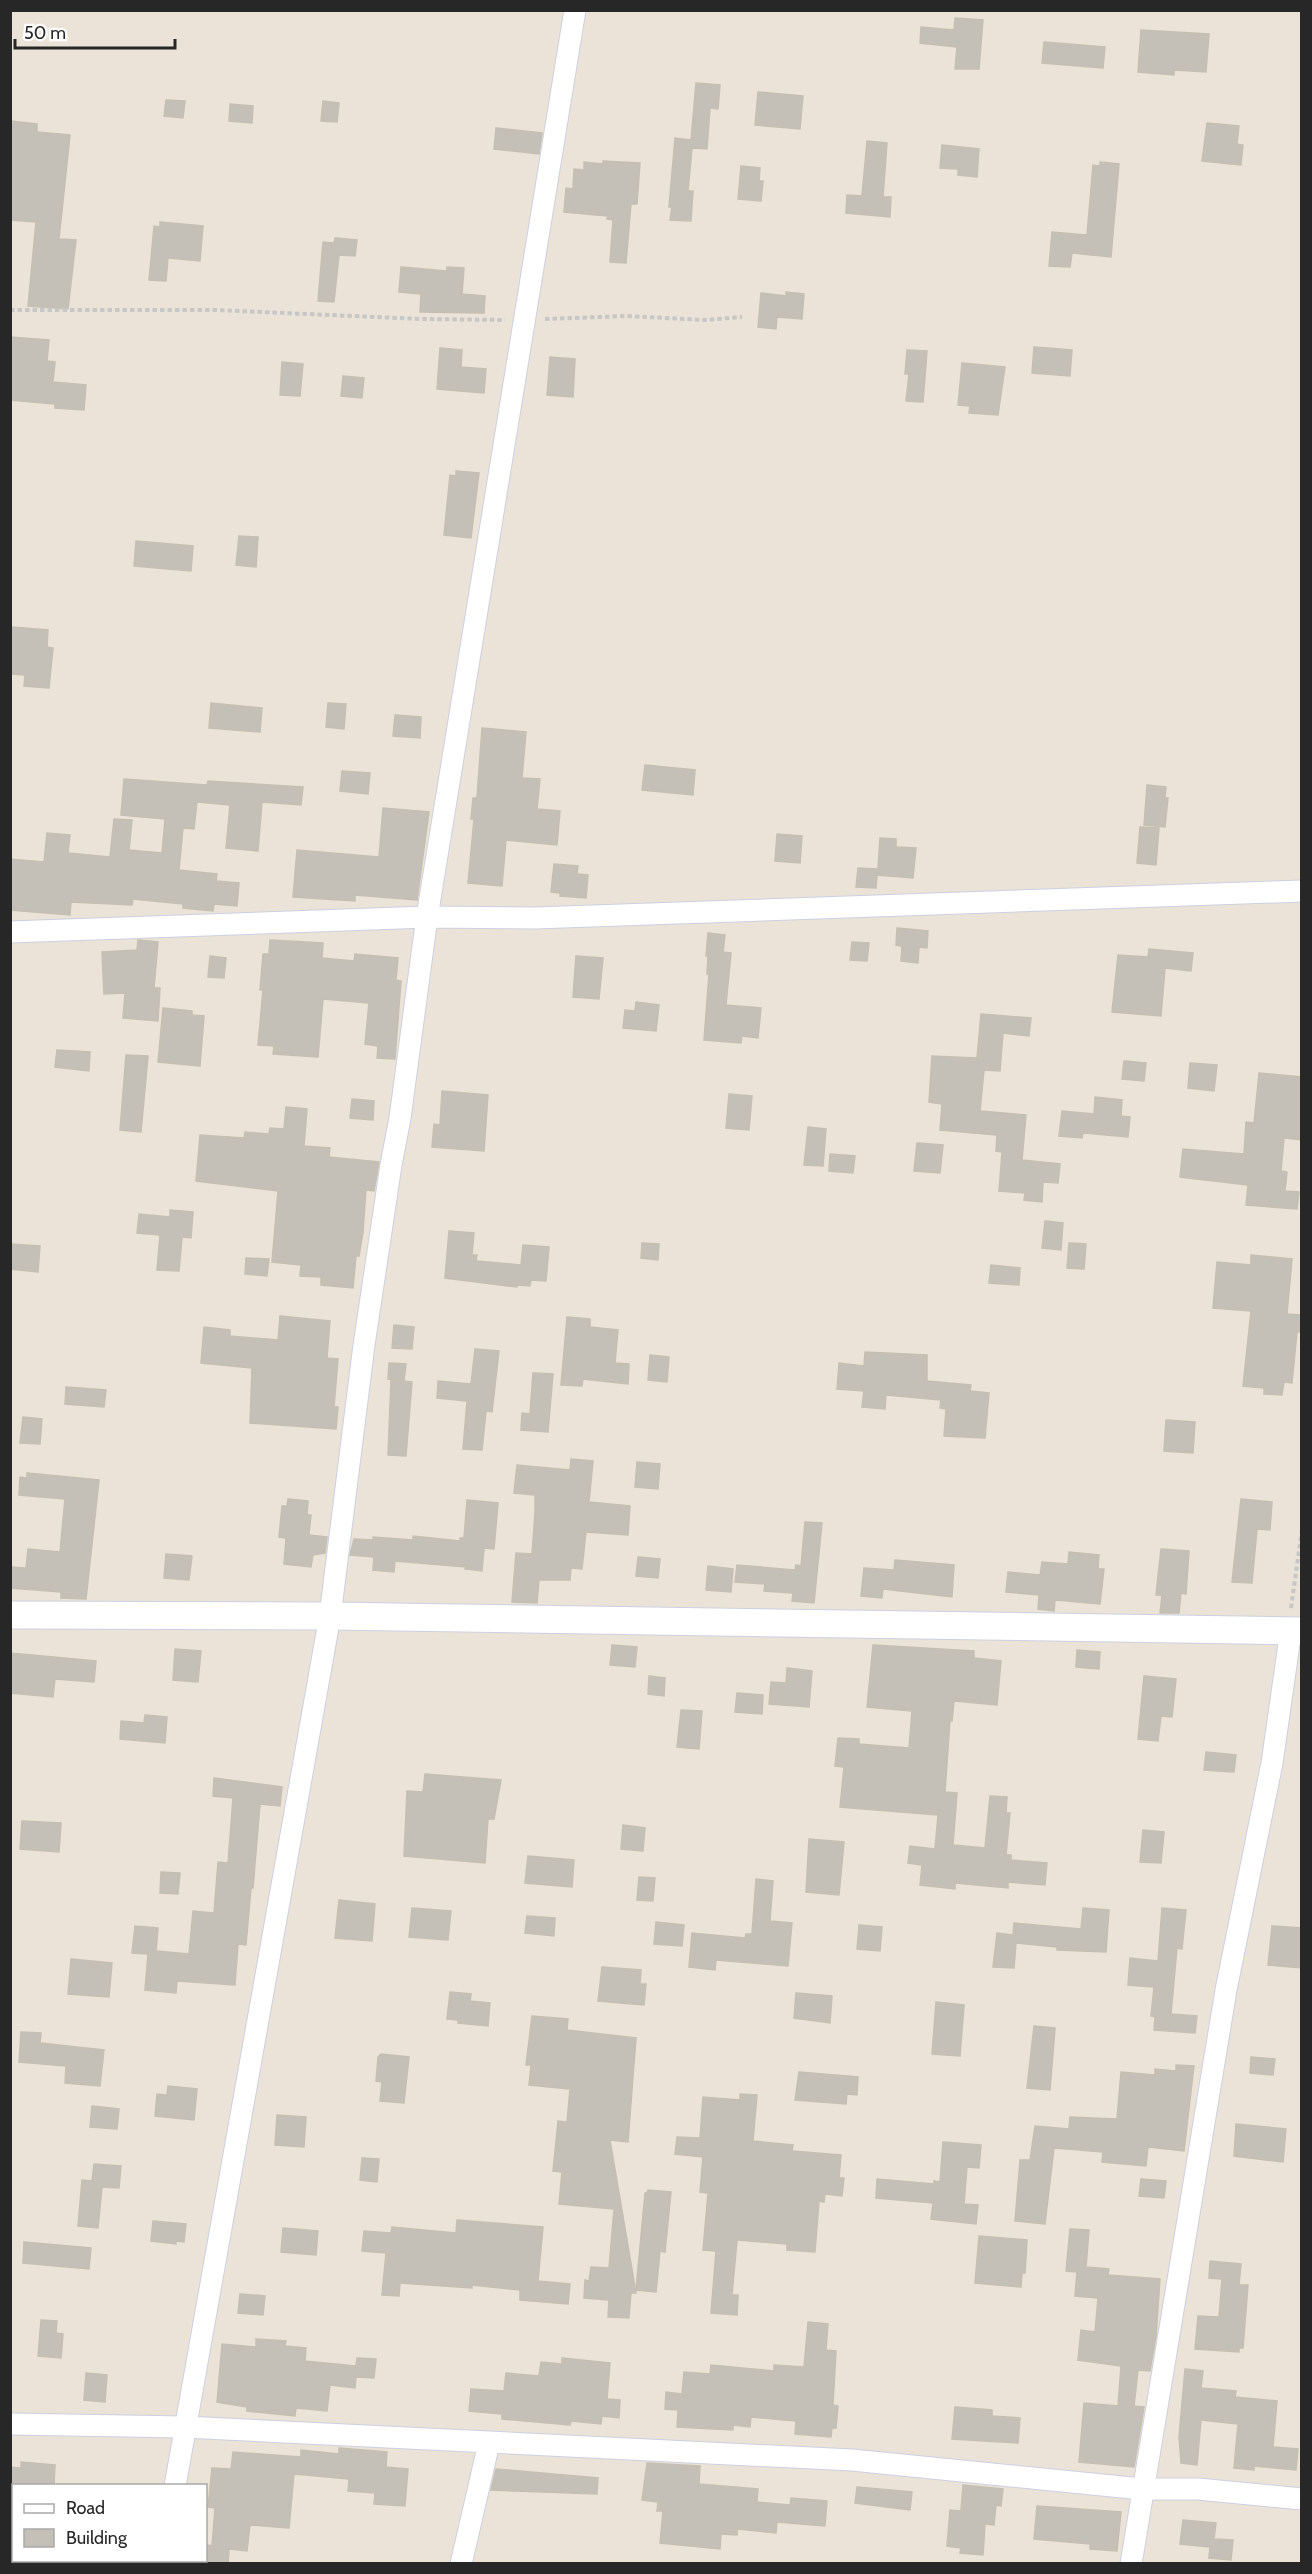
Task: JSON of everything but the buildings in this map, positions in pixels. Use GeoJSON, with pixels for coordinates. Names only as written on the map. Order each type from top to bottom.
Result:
{"type":"FeatureCollection","features":[{"type":"Feature","properties":{"kind":"street"},"geometry":{"type":"LineString","coordinates":[[175,2484],[330,1616],[366,1336],[400,1118],[427,917],[575,10]]}},
{"type":"Feature","properties":{"kind":"street"},"geometry":{"type":"LineString","coordinates":[[10,932],[427,917],[535,918],[1302,891]]}},
{"type":"Feature","properties":{"kind":"street"},"geometry":{"type":"LineString","coordinates":[[10,1615],[330,1616],[1296,1630],[1272,1763],[1226,1990],[1131,2564]]}},
{"type":"Feature","properties":{"kind":"street"},"geometry":{"type":"LineString","coordinates":[[10,2424],[184,2427],[852,2460],[1142,2489],[1198,2488],[1302,2499]]}},
{"type":"Feature","properties":{"kind":"street"},"geometry":{"type":"LineString","coordinates":[[461,2564],[489,2443]]}},
{"type":"Feature","properties":{"kind":"path"},"geometry":{"type":"LineString","coordinates":[[10,310],[216,310],[421,319],[526,320],[627,316],[694,320],[742,317]]}},
{"type":"Feature","properties":{"kind":"path"},"geometry":{"type":"LineString","coordinates":[[1296,1630],[1292,1607],[1302,1529]]}}]}
